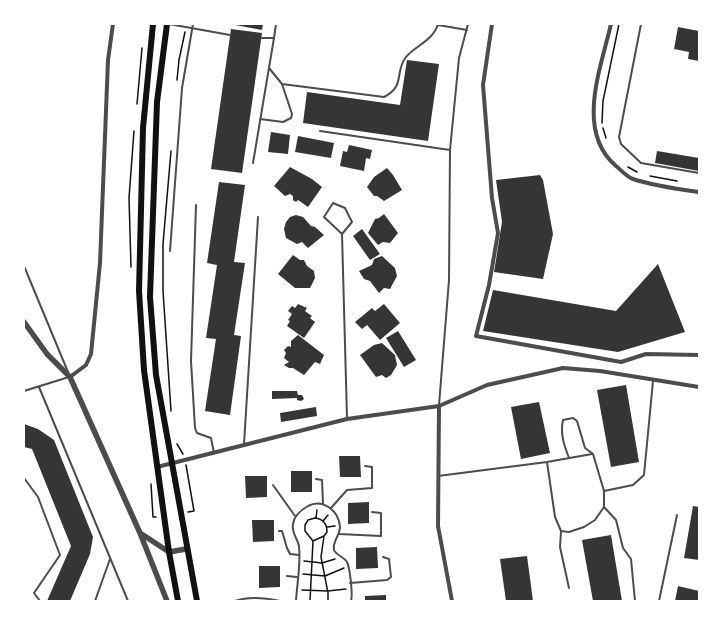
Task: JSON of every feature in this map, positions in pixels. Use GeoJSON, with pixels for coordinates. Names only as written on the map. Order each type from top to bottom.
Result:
{"type":"FeatureCollection","features":[{"type":"Feature","properties":{"kind":"main road"},"geometry":{"type":"LineString","coordinates":[[153,24],[143,128],[139,291],[144,370],[169,552],[178,601]]}},
{"type":"Feature","properties":{"kind":"main road"},"geometry":{"type":"LineString","coordinates":[[168,24],[157,102],[150,297],[156,375],[186,549],[197,601]]}},
{"type":"Feature","properties":{"kind":"street"},"geometry":{"type":"LineString","coordinates":[[70,377],[86,365],[91,354],[100,263],[108,60],[113,24]]}},
{"type":"Feature","properties":{"kind":"street"},"geometry":{"type":"LineString","coordinates":[[492,24],[483,85],[492,198],[498,233],[489,285],[476,336],[621,362],[646,354],[699,354]]}},
{"type":"Feature","properties":{"kind":"street"},"geometry":{"type":"LineString","coordinates":[[611,24],[594,100],[596,137],[608,159],[631,179],[699,192]]}},
{"type":"Feature","properties":{"kind":"street"},"geometry":{"type":"LineString","coordinates":[[24,322],[46,354],[70,377],[140,533],[165,601]]}},
{"type":"Feature","properties":{"kind":"street"},"geometry":{"type":"LineString","coordinates":[[157,467],[186,461],[347,419],[439,406],[488,385],[563,368],[600,371],[699,387]]}},
{"type":"Feature","properties":{"kind":"street"},"geometry":{"type":"LineString","coordinates":[[439,406],[438,526],[452,601]]}},
{"type":"Feature","properties":{"kind":"street"},"geometry":{"type":"LineString","coordinates":[[140,533],[169,552],[186,549]]}},
{"type":"Feature","properties":{"kind":"lane"},"geometry":{"type":"LineString","coordinates":[[168,24],[230,35]]}},
{"type":"Feature","properties":{"kind":"lane"},"geometry":{"type":"LineString","coordinates":[[170,250],[182,88],[192,24]]}},
{"type":"Feature","properties":{"kind":"lane"},"geometry":{"type":"LineString","coordinates":[[253,163],[276,24]]}},
{"type":"Feature","properties":{"kind":"lane"},"geometry":{"type":"LineString","coordinates":[[439,406],[449,280],[450,150],[459,58],[468,24]]}},
{"type":"Feature","properties":{"kind":"lane"},"geometry":{"type":"LineString","coordinates":[[641,24],[619,137],[621,144],[641,163],[699,173]]}},
{"type":"Feature","properties":{"kind":"lane"},"geometry":{"type":"LineString","coordinates":[[282,84],[384,97],[392,92],[398,85],[403,61],[407,56],[429,40],[438,25],[467,30]]}},
{"type":"Feature","properties":{"kind":"lane"},"geometry":{"type":"LineString","coordinates":[[261,38],[274,38]]}},
{"type":"Feature","properties":{"kind":"lane"},"geometry":{"type":"LineString","coordinates":[[260,119],[283,122],[291,118],[290,106],[282,84],[269,68]]}},
{"type":"Feature","properties":{"kind":"lane"},"geometry":{"type":"LineString","coordinates":[[320,131],[450,150]]}},
{"type":"Feature","properties":{"kind":"lane"},"geometry":{"type":"LineString","coordinates":[[342,234],[324,217],[333,203],[345,208],[352,222],[342,234],[347,419]]}},
{"type":"Feature","properties":{"kind":"lane"},"geometry":{"type":"LineString","coordinates":[[196,205],[191,361],[195,428],[197,433],[210,438],[214,453]]}},
{"type":"Feature","properties":{"kind":"lane"},"geometry":{"type":"LineString","coordinates":[[244,445],[258,217]]}},
{"type":"Feature","properties":{"kind":"lane"},"geometry":{"type":"LineString","coordinates":[[24,266],[70,377],[24,391]]}},
{"type":"Feature","properties":{"kind":"lane"},"geometry":{"type":"LineString","coordinates":[[604,491],[632,485],[644,475],[653,379]]}},
{"type":"Feature","properties":{"kind":"lane"},"geometry":{"type":"LineString","coordinates":[[39,387],[128,601]]}},
{"type":"Feature","properties":{"kind":"lane"},"geometry":{"type":"LineString","coordinates":[[561,531],[569,532],[584,527],[595,520],[604,507],[604,491],[593,454],[585,448],[577,421],[573,418],[563,420],[561,428],[562,438],[569,458]]}},
{"type":"Feature","properties":{"kind":"lane"},"geometry":{"type":"LineString","coordinates":[[438,476],[547,462],[593,454]]}},
{"type":"Feature","properties":{"kind":"lane"},"geometry":{"type":"LineString","coordinates":[[547,462],[555,517],[561,531],[560,547],[569,588]]}},
{"type":"Feature","properties":{"kind":"lane"},"geometry":{"type":"LineString","coordinates":[[332,509],[347,490],[372,488],[372,467],[366,466]]}},
{"type":"Feature","properties":{"kind":"lane"},"geometry":{"type":"LineString","coordinates":[[24,478],[38,497],[60,555],[34,593],[40,601]]}},
{"type":"Feature","properties":{"kind":"lane"},"geometry":{"type":"LineString","coordinates":[[316,479],[322,480],[323,504]]}},
{"type":"Feature","properties":{"kind":"lane"},"geometry":{"type":"LineString","coordinates":[[272,485],[295,516]]}},
{"type":"Feature","properties":{"kind":"lane"},"geometry":{"type":"LineString","coordinates":[[296,601],[299,545],[294,536],[292,525],[295,516],[311,505],[317,504],[323,504],[332,509],[338,518],[339,534],[333,545],[335,552],[347,561],[351,601]]}},
{"type":"Feature","properties":{"kind":"lane"},"geometry":{"type":"LineString","coordinates":[[604,507],[616,520],[623,548],[631,559],[635,601]]}},
{"type":"Feature","properties":{"kind":"lane"},"geometry":{"type":"LineString","coordinates":[[339,534],[381,536],[381,513],[372,512]]}},
{"type":"Feature","properties":{"kind":"lane"},"geometry":{"type":"LineString","coordinates":[[659,601],[678,515]]}},
{"type":"Feature","properties":{"kind":"lane"},"geometry":{"type":"LineString","coordinates":[[279,531],[282,531],[290,554],[299,555]]}},
{"type":"Feature","properties":{"kind":"lane"},"geometry":{"type":"LineString","coordinates":[[350,583],[387,580],[391,577],[389,559],[383,557]]}},
{"type":"Feature","properties":{"kind":"lane"},"geometry":{"type":"LineString","coordinates":[[95,601],[110,558]]}},
{"type":"Feature","properties":{"kind":"lane"},"geometry":{"type":"LineString","coordinates":[[286,576],[297,575]]}},
{"type":"Feature","properties":{"kind":"lane"},"geometry":{"type":"LineString","coordinates":[[235,601],[241,599],[269,598],[280,601]]}},
{"type":"Feature","properties":{"kind":"path"},"geometry":{"type":"LineString","coordinates":[[177,83],[179,60],[186,28]]}},
{"type":"Feature","properties":{"kind":"path"},"geometry":{"type":"LineString","coordinates":[[171,150],[163,244],[163,291],[171,413]]}},
{"type":"Feature","properties":{"kind":"path"},"geometry":{"type":"LineString","coordinates":[[176,442],[186,461],[194,511],[180,514]]}},
{"type":"Feature","properties":{"kind":"path"},"geometry":{"type":"LineString","coordinates":[[316,518],[317,504]]}},
{"type":"Feature","properties":{"kind":"path"},"geometry":{"type":"LineString","coordinates":[[323,521],[332,509]]}},
{"type":"Feature","properties":{"kind":"path"},"geometry":{"type":"LineString","coordinates":[[310,601],[310,575],[313,541],[305,531],[305,525],[308,520],[316,518],[323,521],[327,526],[327,532],[324,536],[322,563],[328,591],[328,601]]}},
{"type":"Feature","properties":{"kind":"path"},"geometry":{"type":"LineString","coordinates":[[313,541],[324,536]]}},
{"type":"Feature","properties":{"kind":"path"},"geometry":{"type":"LineString","coordinates":[[298,561],[322,563],[332,561],[340,556]]}},
{"type":"Feature","properties":{"kind":"path"},"geometry":{"type":"LineString","coordinates":[[297,575],[325,576],[348,565]]}},
{"type":"Feature","properties":{"kind":"path"},"geometry":{"type":"LineString","coordinates":[[296,590],[328,591],[350,588]]}},
{"type":"Feature","properties":{"kind":"building"},"geometry":{"type":"Polygon","coordinates":[[[235,24],[263,24],[262,30],[235,24]]]}},
{"type":"Feature","properties":{"kind":"building"},"geometry":{"type":"Polygon","coordinates":[[[678,27],[699,31],[699,61],[688,59],[689,52],[674,49],[678,27]]]}},
{"type":"Feature","properties":{"kind":"building"},"geometry":{"type":"Polygon","coordinates":[[[231,29],[262,33],[242,173],[211,169],[231,29]]]}},
{"type":"Feature","properties":{"kind":"building"},"geometry":{"type":"Polygon","coordinates":[[[407,60],[439,64],[428,141],[303,123],[307,92],[400,105],[407,60]]]}},
{"type":"Feature","properties":{"kind":"building"},"geometry":{"type":"Polygon","coordinates":[[[271,132],[290,135],[288,154],[268,152],[271,132]]]}},
{"type":"Feature","properties":{"kind":"building"},"geometry":{"type":"Polygon","coordinates":[[[298,136],[334,143],[331,158],[295,152],[298,136]]]}},
{"type":"Feature","properties":{"kind":"building"},"geometry":{"type":"Polygon","coordinates":[[[349,145],[372,150],[370,159],[366,158],[364,171],[340,166],[343,151],[347,152],[349,145]]]}},
{"type":"Feature","properties":{"kind":"building"},"geometry":{"type":"Polygon","coordinates":[[[657,151],[699,158],[699,171],[655,163],[657,151]]]}},
{"type":"Feature","properties":{"kind":"building"},"geometry":{"type":"Polygon","coordinates":[[[290,167],[312,179],[322,187],[308,207],[298,200],[296,202],[293,200],[293,196],[290,194],[285,196],[274,186],[290,167]]]}},
{"type":"Feature","properties":{"kind":"building"},"geometry":{"type":"Polygon","coordinates":[[[387,168],[402,190],[384,201],[377,196],[374,196],[367,187],[374,177],[387,168]]]}},
{"type":"Feature","properties":{"kind":"building"},"geometry":{"type":"Polygon","coordinates":[[[540,175],[543,180],[553,234],[543,279],[494,272],[502,222],[496,180],[540,175]]]}},
{"type":"Feature","properties":{"kind":"building"},"geometry":{"type":"Polygon","coordinates":[[[219,182],[245,185],[234,262],[245,263],[234,335],[241,336],[230,415],[205,411],[216,339],[206,338],[217,265],[207,263],[219,182]]]}},
{"type":"Feature","properties":{"kind":"building"},"geometry":{"type":"Polygon","coordinates":[[[384,214],[398,233],[390,243],[383,242],[378,245],[368,233],[375,219],[384,214]]]}},
{"type":"Feature","properties":{"kind":"building"},"geometry":{"type":"Polygon","coordinates":[[[296,215],[303,217],[311,226],[315,227],[324,235],[308,248],[302,242],[297,244],[286,238],[284,229],[286,222],[290,217],[296,215]]]}},
{"type":"Feature","properties":{"kind":"building"},"geometry":{"type":"Polygon","coordinates":[[[362,229],[380,254],[370,260],[353,236],[362,229]]]}},
{"type":"Feature","properties":{"kind":"building"},"geometry":{"type":"Polygon","coordinates":[[[293,255],[300,260],[304,260],[307,266],[314,271],[315,278],[310,288],[295,288],[278,274],[293,255]]]}},
{"type":"Feature","properties":{"kind":"building"},"geometry":{"type":"Polygon","coordinates":[[[382,256],[395,268],[397,276],[390,289],[384,288],[379,293],[370,281],[364,279],[359,271],[372,265],[374,259],[382,256]]]}},
{"type":"Feature","properties":{"kind":"building"},"geometry":{"type":"Polygon","coordinates":[[[658,264],[685,332],[618,352],[483,331],[493,290],[616,311],[658,264]]]}},
{"type":"Feature","properties":{"kind":"building"},"geometry":{"type":"Polygon","coordinates":[[[298,304],[307,308],[305,311],[312,316],[310,318],[315,322],[304,338],[287,326],[290,321],[288,320],[292,314],[288,311],[292,306],[295,308],[298,304]]]}},
{"type":"Feature","properties":{"kind":"building"},"geometry":{"type":"Polygon","coordinates":[[[384,304],[400,323],[380,340],[367,325],[362,329],[355,322],[372,308],[375,311],[384,304]]]}},
{"type":"Feature","properties":{"kind":"building"},"geometry":{"type":"Polygon","coordinates":[[[398,331],[416,360],[404,367],[386,338],[398,331]]]}},
{"type":"Feature","properties":{"kind":"building"},"geometry":{"type":"Polygon","coordinates":[[[298,335],[324,355],[320,364],[315,362],[304,375],[293,368],[289,368],[284,365],[289,362],[284,358],[286,353],[284,350],[288,346],[291,347],[291,341],[298,335]]]}},
{"type":"Feature","properties":{"kind":"building"},"geometry":{"type":"Polygon","coordinates":[[[382,343],[395,355],[397,365],[391,375],[386,378],[382,375],[376,377],[360,355],[374,345],[382,343]]]}},
{"type":"Feature","properties":{"kind":"building"},"geometry":{"type":"Polygon","coordinates":[[[626,385],[639,462],[611,467],[597,390],[626,385]]]}},
{"type":"Feature","properties":{"kind":"building"},"geometry":{"type":"Polygon","coordinates":[[[272,391],[297,391],[298,395],[302,395],[304,399],[301,401],[297,400],[297,398],[272,399],[272,391]]]}},
{"type":"Feature","properties":{"kind":"building"},"geometry":{"type":"Polygon","coordinates":[[[539,402],[550,453],[521,459],[511,407],[539,402]]]}},
{"type":"Feature","properties":{"kind":"building"},"geometry":{"type":"Polygon","coordinates":[[[316,407],[317,416],[281,422],[280,413],[316,407]]]}},
{"type":"Feature","properties":{"kind":"building"},"geometry":{"type":"Polygon","coordinates":[[[24,424],[38,429],[54,440],[93,537],[90,554],[70,601],[47,601],[71,546],[32,449],[24,447],[24,424]]]}},
{"type":"Feature","properties":{"kind":"building"},"geometry":{"type":"Polygon","coordinates":[[[339,456],[360,456],[361,477],[340,477],[339,456]]]}},
{"type":"Feature","properties":{"kind":"building"},"geometry":{"type":"Polygon","coordinates":[[[291,471],[312,471],[312,492],[291,492],[291,471]]]}},
{"type":"Feature","properties":{"kind":"building"},"geometry":{"type":"Polygon","coordinates":[[[245,476],[267,476],[267,497],[246,498],[245,476]]]}},
{"type":"Feature","properties":{"kind":"building"},"geometry":{"type":"Polygon","coordinates":[[[369,502],[369,523],[348,524],[348,503],[369,502]]]}},
{"type":"Feature","properties":{"kind":"building"},"geometry":{"type":"Polygon","coordinates":[[[693,506],[699,507],[699,560],[684,558],[693,506]]]}},
{"type":"Feature","properties":{"kind":"building"},"geometry":{"type":"Polygon","coordinates":[[[252,520],[274,520],[274,541],[253,542],[252,520]]]}},
{"type":"Feature","properties":{"kind":"building"},"geometry":{"type":"Polygon","coordinates":[[[611,535],[622,601],[593,601],[582,540],[611,535]]]}},
{"type":"Feature","properties":{"kind":"building"},"geometry":{"type":"Polygon","coordinates":[[[377,547],[378,568],[356,569],[356,548],[377,547]]]}},
{"type":"Feature","properties":{"kind":"building"},"geometry":{"type":"Polygon","coordinates":[[[527,556],[533,601],[506,601],[500,559],[527,556]]]}},
{"type":"Feature","properties":{"kind":"building"},"geometry":{"type":"Polygon","coordinates":[[[259,566],[280,566],[280,587],[259,588],[259,566]]]}},
{"type":"Feature","properties":{"kind":"building"},"geometry":{"type":"Polygon","coordinates":[[[678,586],[699,591],[699,601],[675,601],[678,586]]]}},
{"type":"Feature","properties":{"kind":"building"},"geometry":{"type":"Polygon","coordinates":[[[386,595],[386,601],[365,601],[365,596],[386,595]]]}}]}
